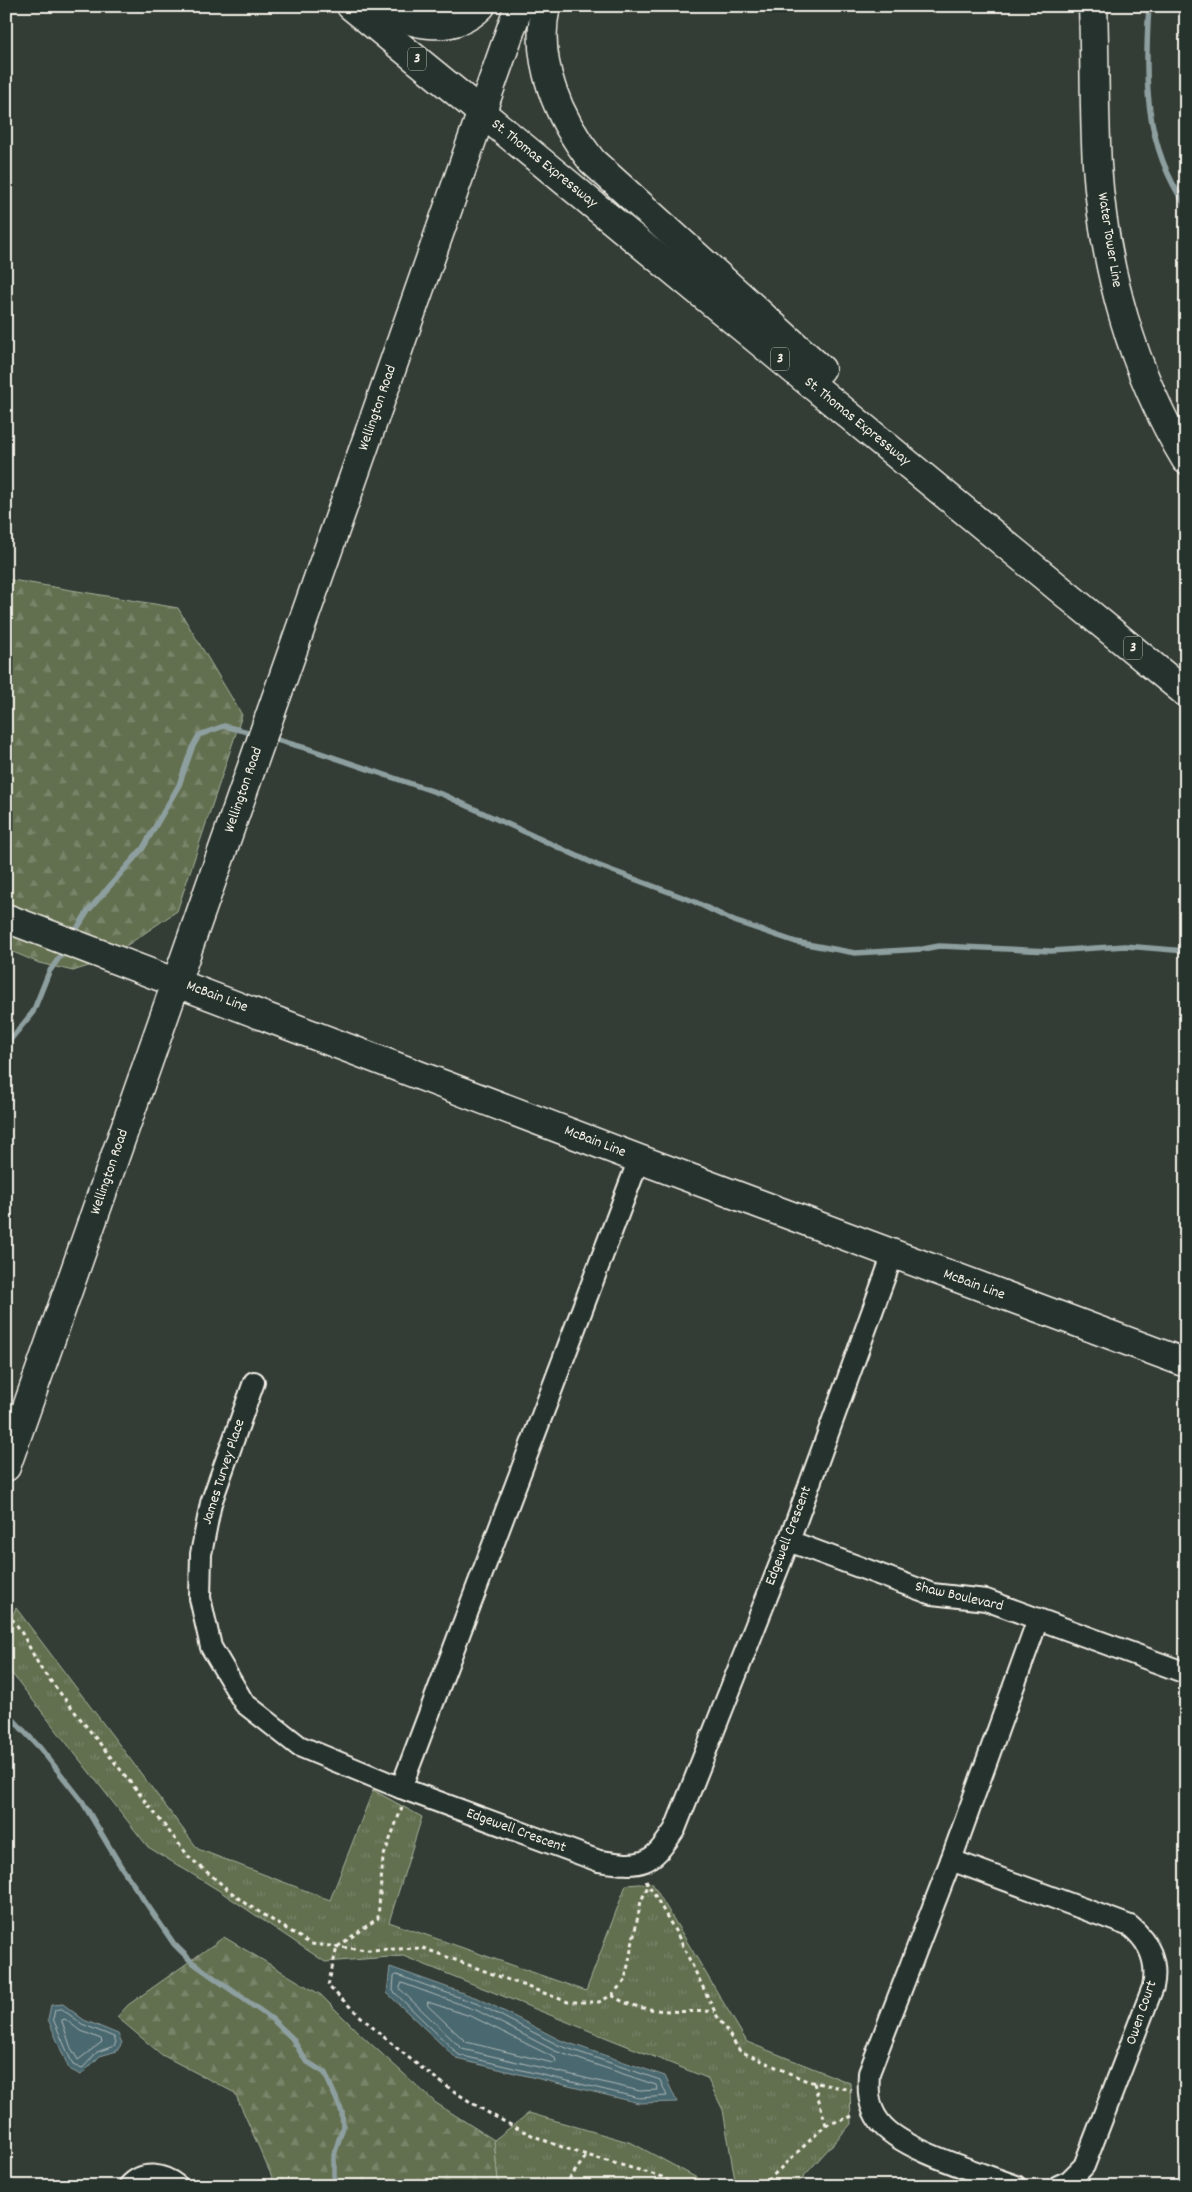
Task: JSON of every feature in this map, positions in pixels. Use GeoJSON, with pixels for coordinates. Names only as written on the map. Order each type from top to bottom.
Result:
{"type":"FeatureCollection","features":[{"type":"Feature","properties":{"kind":"main road","name":"3"},"geometry":{"type":"LineString","coordinates":[[352,6],[482,112]]}},
{"type":"Feature","properties":{"kind":"main road"},"geometry":{"type":"LineString","coordinates":[[377,6],[410,21],[430,25],[448,23],[464,18],[481,6]]}},
{"type":"Feature","properties":{"kind":"main road","name":"Wellington Road"},"geometry":{"type":"LineString","coordinates":[[6,1467],[519,6]]}},
{"type":"Feature","properties":{"kind":"main road"},"geometry":{"type":"LineString","coordinates":[[546,6],[544,40],[553,92],[574,138],[592,161],[1079,605]]}},
{"type":"Feature","properties":{"kind":"main road","name":"Water Tower Line"},"geometry":{"type":"LineString","coordinates":[[1093,6],[1098,166],[1109,256],[1121,312],[1138,359],[1157,405],[1186,460]]}},
{"type":"Feature","properties":{"kind":"main road","name":"St. Thomas Expressway"},"geometry":{"type":"LineString","coordinates":[[482,112],[1186,693]]}},
{"type":"Feature","properties":{"kind":"main road","name":"McBain Line"},"geometry":{"type":"LineString","coordinates":[[6,918],[177,981],[639,1159],[1186,1363]]}},
{"type":"Feature","properties":{"kind":"street"},"geometry":{"type":"LineString","coordinates":[[405,1790],[639,1159]]}},
{"type":"Feature","properties":{"kind":"street","name":"Edgewell Crescent"},"geometry":{"type":"LineString","coordinates":[[405,1790],[598,1861],[627,1865],[647,1862],[662,1848],[675,1829],[789,1541],[893,1254]]}},
{"type":"Feature","properties":{"kind":"street","name":"James Turvey Place"},"geometry":{"type":"LineString","coordinates":[[254,1382],[211,1503],[201,1554],[200,1598],[211,1647],[244,1703],[299,1746],[405,1790]]}},
{"type":"Feature","properties":{"kind":"street","name":"Shaw Boulevard"},"geometry":{"type":"LineString","coordinates":[[789,1541],[932,1594],[986,1600],[1186,1673]]}},
{"type":"Feature","properties":{"kind":"street"},"geometry":{"type":"LineString","coordinates":[[1016,2186],[895,2138],[885,2130],[871,2102],[868,2073],[951,1860],[1038,1619]]}},
{"type":"Feature","properties":{"kind":"street","name":"Owen Court"},"geometry":{"type":"LineString","coordinates":[[951,1860],[1130,1926],[1140,1934],[1152,1954],[1156,1975],[1153,1987],[1094,2147],[1078,2174],[1058,2186]]}},
{"type":"Feature","properties":{"kind":"street"},"geometry":{"type":"LineString","coordinates":[[129,2186],[133,2181],[145,2176],[158,2175],[169,2179],[178,2186]]}},
{"type":"Feature","properties":{"kind":"path"},"geometry":{"type":"LineString","coordinates":[[6,1612],[17,1622],[28,1647],[42,1670],[190,1858],[243,1902],[311,1944],[368,1950],[423,1948],[568,2002],[599,2002],[612,1995],[625,1980],[641,1901],[648,1886]]}},
{"type":"Feature","properties":{"kind":"path"},"geometry":{"type":"LineString","coordinates":[[405,1790],[383,1858],[378,1918],[337,1947],[328,1986],[412,2062],[483,2110],[547,2141],[662,2177],[677,2186]]}},
{"type":"Feature","properties":{"kind":"path"},"geometry":{"type":"LineString","coordinates":[[639,1863],[648,1886],[678,1936],[715,2012],[740,2052],[814,2083],[871,2102]]}},
{"type":"Feature","properties":{"kind":"path"},"geometry":{"type":"LineString","coordinates":[[612,1995],[624,2003],[651,2008],[678,2012],[715,2012]]}},
{"type":"Feature","properties":{"kind":"path"},"geometry":{"type":"LineString","coordinates":[[814,2083],[826,2125]]}},
{"type":"Feature","properties":{"kind":"path"},"geometry":{"type":"LineString","coordinates":[[762,2186],[826,2125],[871,2102]]}},
{"type":"Feature","properties":{"kind":"path"},"geometry":{"type":"LineString","coordinates":[[564,2186],[588,2154]]}},
{"type":"Feature","properties":{"kind":"green space"},"geometry":{"type":"Polygon","coordinates":[[[6,579],[178,608],[242,715],[177,911],[104,961],[73,971],[39,963],[6,949],[6,579]]]}},
{"type":"Feature","properties":{"kind":"green space"},"geometry":{"type":"Polygon","coordinates":[[[16,1608],[198,1849],[330,1900],[373,1790],[422,1817],[389,1922],[586,1991],[626,1885],[652,1883],[747,2042],[850,2083],[851,2124],[795,2186],[736,2186],[723,2110],[707,2078],[403,1956],[325,1962],[218,1890],[148,1847],[6,1666],[6,1629],[16,1608]]]}},
{"type":"Feature","properties":{"kind":"green space"},"geometry":{"type":"Polygon","coordinates":[[[224,1937],[321,1995],[359,2033],[436,2103],[494,2140],[498,2179],[505,2186],[273,2186],[272,2177],[235,2093],[162,2055],[117,2017],[128,2005],[224,1937]]]}},
{"type":"Feature","properties":{"kind":"green space"},"geometry":{"type":"Polygon","coordinates":[[[529,2113],[632,2143],[712,2186],[505,2186],[498,2180],[494,2140],[529,2113]]]}},
{"type":"Feature","properties":{"kind":"water"},"geometry":{"type":"Polygon","coordinates":[[[390,1967],[480,1999],[560,2040],[665,2076],[677,2102],[639,2103],[457,2059],[387,1993],[390,1967]]]}},
{"type":"Feature","properties":{"kind":"water"},"geometry":{"type":"Polygon","coordinates":[[[63,2004],[84,2020],[118,2034],[122,2043],[117,2051],[100,2056],[81,2075],[69,2069],[48,2019],[51,2005],[63,2004]]]}},
{"type":"Feature","properties":{"kind":"waterway"},"geometry":{"type":"LineString","coordinates":[[1149,6],[1147,85],[1150,110],[1162,159],[1172,183],[1186,206]]}},
{"type":"Feature","properties":{"kind":"waterway"},"geometry":{"type":"LineString","coordinates":[[73,935],[88,911],[143,848],[179,785],[192,748],[199,735],[224,726],[256,734]]}},
{"type":"Feature","properties":{"kind":"waterway"},"geometry":{"type":"LineString","coordinates":[[270,738],[309,749],[444,795],[597,865],[693,901],[734,921],[796,942],[855,953],[923,949],[939,946],[1051,951],[1125,946],[1186,951]]}},
{"type":"Feature","properties":{"kind":"waterway"},"geometry":{"type":"LineString","coordinates":[[6,1045],[33,1012],[49,972],[66,948]]}},
{"type":"Feature","properties":{"kind":"waterway"},"geometry":{"type":"LineString","coordinates":[[6,1712],[40,1748],[82,1801],[120,1865],[174,1944],[192,1962],[272,2019],[292,2038],[306,2061],[325,2073],[342,2112],[343,2127],[334,2155],[334,2176],[337,2186]]}}]}
